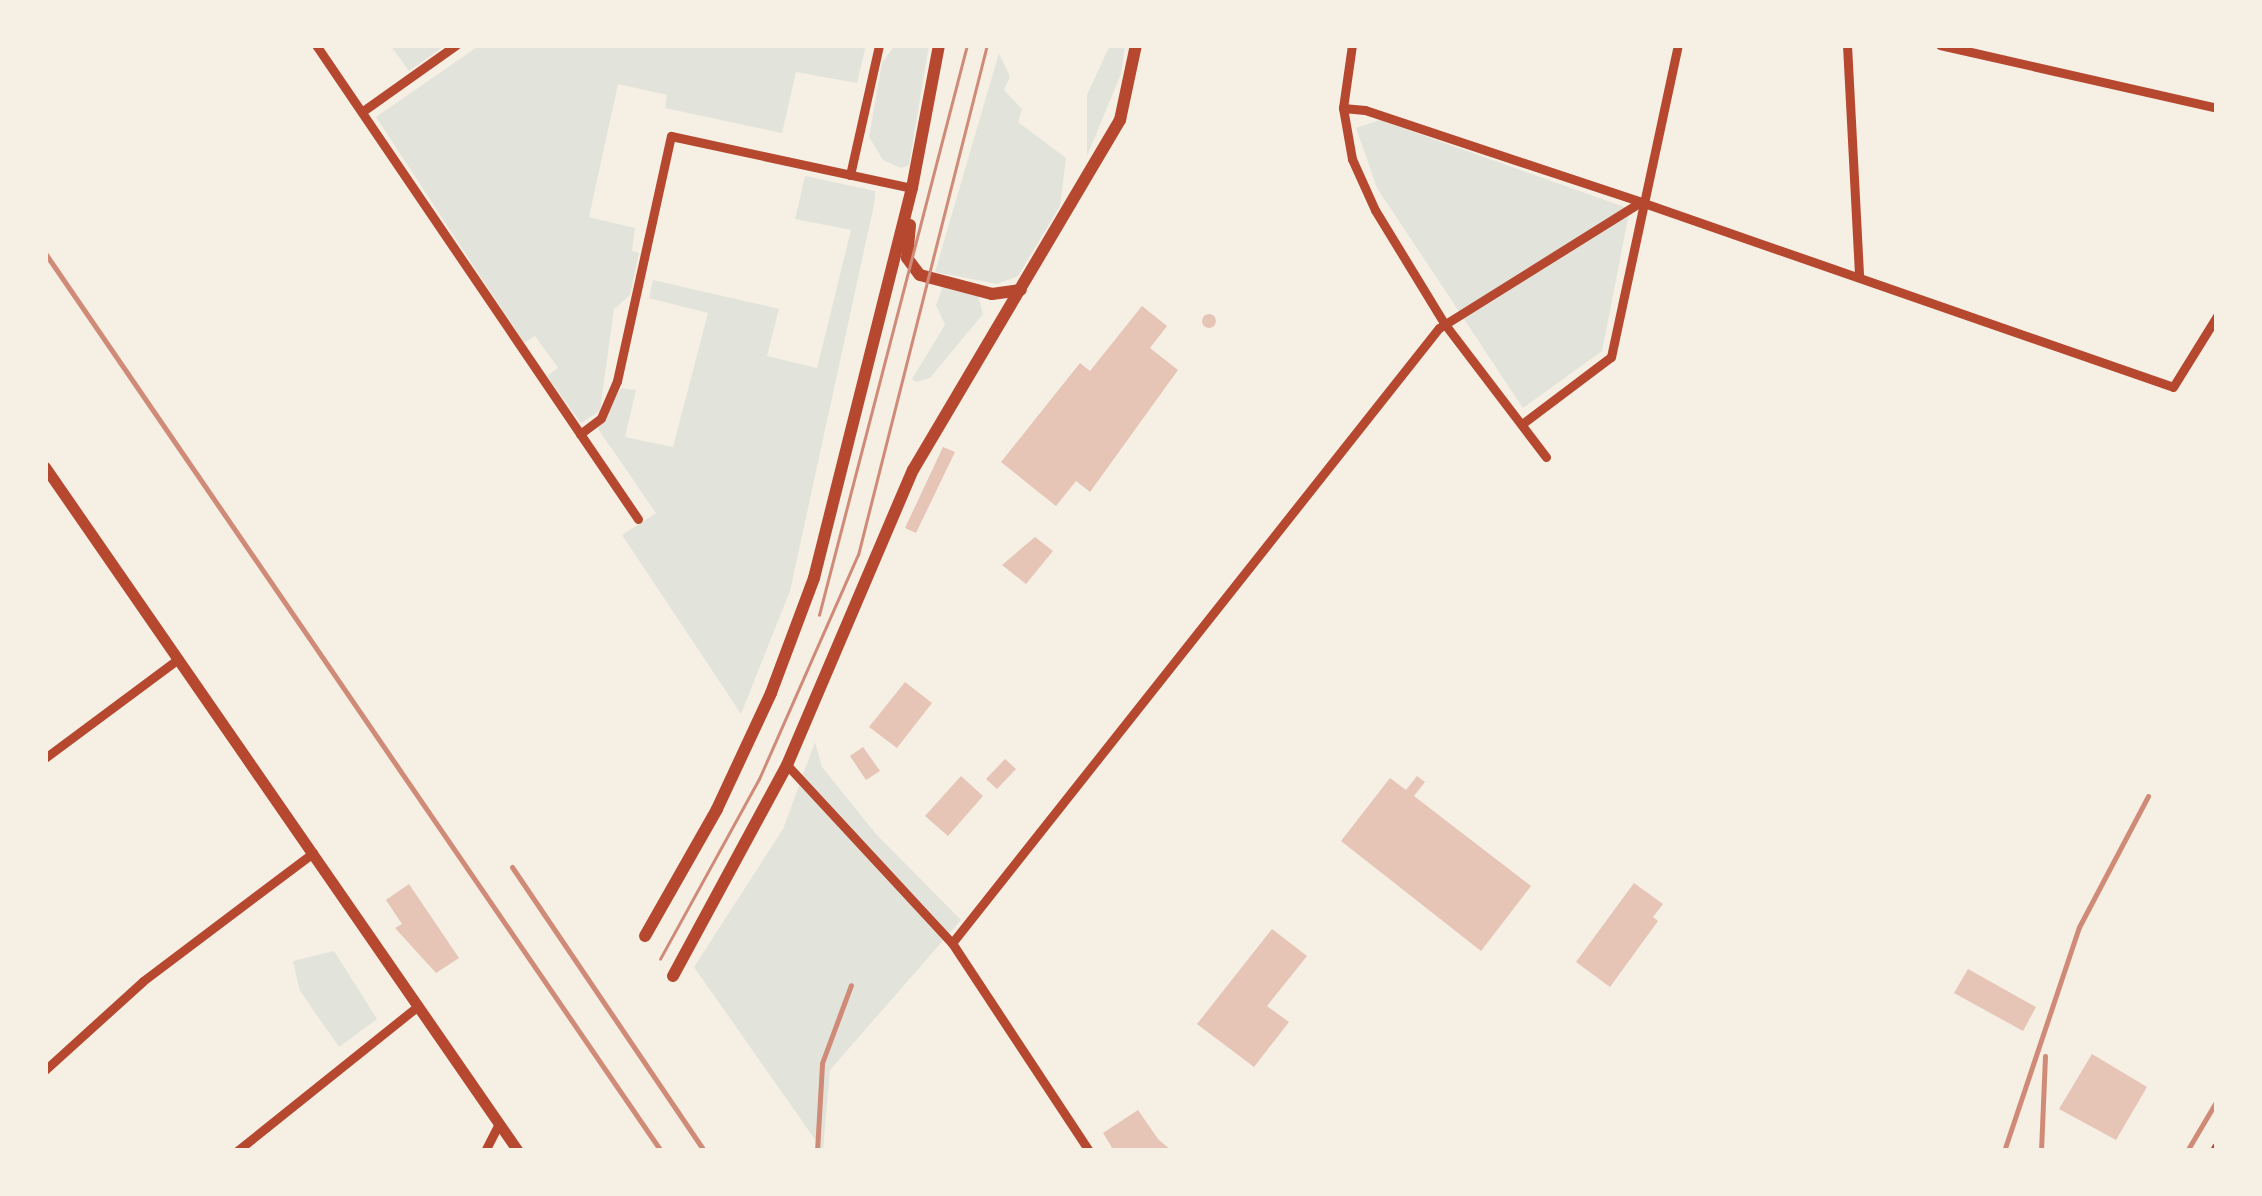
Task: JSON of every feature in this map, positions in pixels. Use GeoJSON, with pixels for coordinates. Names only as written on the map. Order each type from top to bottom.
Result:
{"type":"FeatureCollection","features":[{"type":"Feature","properties":{"kind":"main road"},"geometry":{"type":"LineString","coordinates":[[645,936],[768,700],[830,524],[912,188],[939,45]]}},
{"type":"Feature","properties":{"kind":"main road"},"geometry":{"type":"LineString","coordinates":[[673,976],[787,765],[913,470],[1120,120],[1136,45]]}},
{"type":"Feature","properties":{"kind":"main road"},"geometry":{"type":"LineString","coordinates":[[912,188],[906,252],[914,270],[992,294],[1020,290]]}},
{"type":"Feature","properties":{"kind":"street"},"geometry":{"type":"LineString","coordinates":[[316,45],[638,520]]}},
{"type":"Feature","properties":{"kind":"street"},"geometry":{"type":"LineString","coordinates":[[363,111],[456,45]]}},
{"type":"Feature","properties":{"kind":"street"},"geometry":{"type":"LineString","coordinates":[[850,175],[878,45]]}},
{"type":"Feature","properties":{"kind":"street"},"geometry":{"type":"LineString","coordinates":[[1352,45],[1343,108],[1352,159],[1367,195],[1444,323],[1546,456]]}},
{"type":"Feature","properties":{"kind":"street"},"geometry":{"type":"LineString","coordinates":[[1522,424],[1611,358],[1641,202],[1678,45]]}},
{"type":"Feature","properties":{"kind":"street"},"geometry":{"type":"LineString","coordinates":[[1847,45],[1859,276]]}},
{"type":"Feature","properties":{"kind":"street"},"geometry":{"type":"LineString","coordinates":[[1940,45],[2217,108]]}},
{"type":"Feature","properties":{"kind":"street"},"geometry":{"type":"LineString","coordinates":[[1343,108],[1365,110],[1641,202],[2174,387],[2217,316]]}},
{"type":"Feature","properties":{"kind":"street"},"geometry":{"type":"LineString","coordinates":[[580,434],[601,418],[616,381],[672,136],[912,188]]}},
{"type":"Feature","properties":{"kind":"street"},"geometry":{"type":"LineString","coordinates":[[952,943],[1444,323],[1641,202]]}},
{"type":"Feature","properties":{"kind":"street"},"geometry":{"type":"LineString","coordinates":[[47,473],[518,1151]]}},
{"type":"Feature","properties":{"kind":"street"},"geometry":{"type":"LineString","coordinates":[[45,758],[177,660]]}},
{"type":"Feature","properties":{"kind":"street"},"geometry":{"type":"LineString","coordinates":[[787,765],[952,943],[1089,1151]]}},
{"type":"Feature","properties":{"kind":"street"},"geometry":{"type":"LineString","coordinates":[[45,1070],[143,981],[313,853]]}},
{"type":"Feature","properties":{"kind":"street"},"geometry":{"type":"LineString","coordinates":[[237,1151],[418,1006]]}},
{"type":"Feature","properties":{"kind":"street"},"geometry":{"type":"LineString","coordinates":[[485,1151],[500,1124]]}},
{"type":"Feature","properties":{"kind":"shaded area"},"geometry":{"type":"Polygon","coordinates":[[[390,45],[446,45],[409,71],[390,45]]]}},
{"type":"Feature","properties":{"kind":"shaded area"},"geometry":{"type":"Polygon","coordinates":[[[480,45],[866,45],[857,83],[796,72],[782,133],[665,108],[667,95],[618,84],[589,217],[635,228],[632,251],[639,253],[630,295],[614,309],[600,411],[581,423],[547,376],[558,368],[535,336],[524,343],[376,117],[480,45]]]}},
{"type":"Feature","properties":{"kind":"shaded area"},"geometry":{"type":"Polygon","coordinates":[[[895,45],[929,45],[909,165],[901,168],[883,160],[869,137],[882,63],[895,45]]]}},
{"type":"Feature","properties":{"kind":"shaded area"},"geometry":{"type":"Polygon","coordinates":[[[1110,45],[1125,45],[1121,74],[1087,156],[1087,95],[1110,45]]]}},
{"type":"Feature","properties":{"kind":"shaded area"},"geometry":{"type":"Polygon","coordinates":[[[999,53],[1010,77],[1004,90],[1022,109],[1018,122],[1066,158],[1060,206],[1018,276],[997,284],[935,272],[999,53]]]}},
{"type":"Feature","properties":{"kind":"shaded area"},"geometry":{"type":"Polygon","coordinates":[[[1380,120],[1630,209],[1602,351],[1523,408],[1377,188],[1356,128],[1380,120]]]}},
{"type":"Feature","properties":{"kind":"shaded area"},"geometry":{"type":"Polygon","coordinates":[[[805,176],[875,191],[875,200],[790,591],[741,714],[622,535],[656,513],[598,429],[621,388],[636,390],[625,437],[673,447],[708,313],[649,298],[653,280],[779,309],[767,356],[817,368],[851,230],[795,219],[805,176]]]}},
{"type":"Feature","properties":{"kind":"shaded area"},"geometry":{"type":"Polygon","coordinates":[[[944,284],[978,295],[983,314],[930,378],[916,382],[912,379],[945,325],[936,305],[944,284]]]}},
{"type":"Feature","properties":{"kind":"shaded area"},"geometry":{"type":"Polygon","coordinates":[[[815,742],[822,767],[876,834],[961,920],[830,1070],[823,1151],[694,967],[783,829],[815,742]]]}},
{"type":"Feature","properties":{"kind":"shaded area"},"geometry":{"type":"Polygon","coordinates":[[[334,951],[377,1019],[339,1047],[300,991],[293,961],[334,951]]]}},
{"type":"Feature","properties":{"kind":"building"},"geometry":{"type":"Polygon","coordinates":[[[1142,306],[1167,326],[1150,348],[1178,370],[1090,492],[1076,481],[1056,506],[1001,462],[1080,363],[1090,371],[1142,306]]]}},
{"type":"Feature","properties":{"kind":"building"},"geometry":{"type":"Polygon","coordinates":[[[1209,314],[1216,321],[1209,328],[1202,321],[1209,314]]]}},
{"type":"Feature","properties":{"kind":"building"},"geometry":{"type":"Polygon","coordinates":[[[943,447],[955,452],[916,533],[905,528],[943,447]]]}},
{"type":"Feature","properties":{"kind":"building"},"geometry":{"type":"Polygon","coordinates":[[[1035,537],[1053,551],[1026,584],[1002,565],[1035,537]]]}},
{"type":"Feature","properties":{"kind":"building"},"geometry":{"type":"Polygon","coordinates":[[[905,682],[932,703],[897,748],[869,727],[905,682]]]}},
{"type":"Feature","properties":{"kind":"building"},"geometry":{"type":"Polygon","coordinates":[[[863,747],[880,771],[866,780],[850,756],[863,747]]]}},
{"type":"Feature","properties":{"kind":"building"},"geometry":{"type":"Polygon","coordinates":[[[1005,759],[1016,769],[997,789],[986,779],[1005,759]]]}},
{"type":"Feature","properties":{"kind":"building"},"geometry":{"type":"Polygon","coordinates":[[[961,776],[983,796],[948,836],[925,816],[961,776]]]}},
{"type":"Feature","properties":{"kind":"building"},"geometry":{"type":"Polygon","coordinates":[[[1417,776],[1425,782],[1414,796],[1531,886],[1481,951],[1341,841],[1390,778],[1406,790],[1417,776]]]}},
{"type":"Feature","properties":{"kind":"building"},"geometry":{"type":"Polygon","coordinates":[[[1634,883],[1663,904],[1653,917],[1658,921],[1610,987],[1576,962],[1634,883]]]}},
{"type":"Feature","properties":{"kind":"building"},"geometry":{"type":"Polygon","coordinates":[[[409,884],[459,958],[436,973],[395,928],[402,924],[386,900],[409,884]]]}},
{"type":"Feature","properties":{"kind":"building"},"geometry":{"type":"Polygon","coordinates":[[[1272,929],[1307,956],[1267,1006],[1289,1022],[1254,1067],[1197,1024],[1272,929]]]}},
{"type":"Feature","properties":{"kind":"building"},"geometry":{"type":"Polygon","coordinates":[[[1968,969],[2036,1007],[2023,1031],[1954,993],[1968,969]]]}},
{"type":"Feature","properties":{"kind":"building"},"geometry":{"type":"Polygon","coordinates":[[[2092,1054],[2147,1087],[2116,1140],[2059,1109],[2092,1054]]]}},
{"type":"Feature","properties":{"kind":"building"},"geometry":{"type":"Polygon","coordinates":[[[1138,1110],[1158,1139],[1172,1151],[1114,1151],[1103,1133],[1138,1110]]]}},
{"type":"Feature","properties":{"kind":"tram line"},"geometry":{"type":"LineString","coordinates":[[819,615],[967,45]]}},
{"type":"Feature","properties":{"kind":"tram line"},"geometry":{"type":"LineString","coordinates":[[660,959],[759,779],[858,555],[987,45]]}},
{"type":"Feature","properties":{"kind":"railway"},"geometry":{"type":"LineString","coordinates":[[45,253],[661,1151]]}},
{"type":"Feature","properties":{"kind":"railway"},"geometry":{"type":"LineString","coordinates":[[2004,1151],[2079,927],[2148,796]]}},
{"type":"Feature","properties":{"kind":"railway"},"geometry":{"type":"LineString","coordinates":[[512,867],[704,1151]]}},
{"type":"Feature","properties":{"kind":"railway"},"geometry":{"type":"LineString","coordinates":[[817,1151],[822,1063],[851,985]]}},
{"type":"Feature","properties":{"kind":"railway"},"geometry":{"type":"LineString","coordinates":[[2041,1151],[2045,1056]]}},
{"type":"Feature","properties":{"kind":"railway"},"geometry":{"type":"LineString","coordinates":[[2187,1151],[2217,1100]]}}]}
